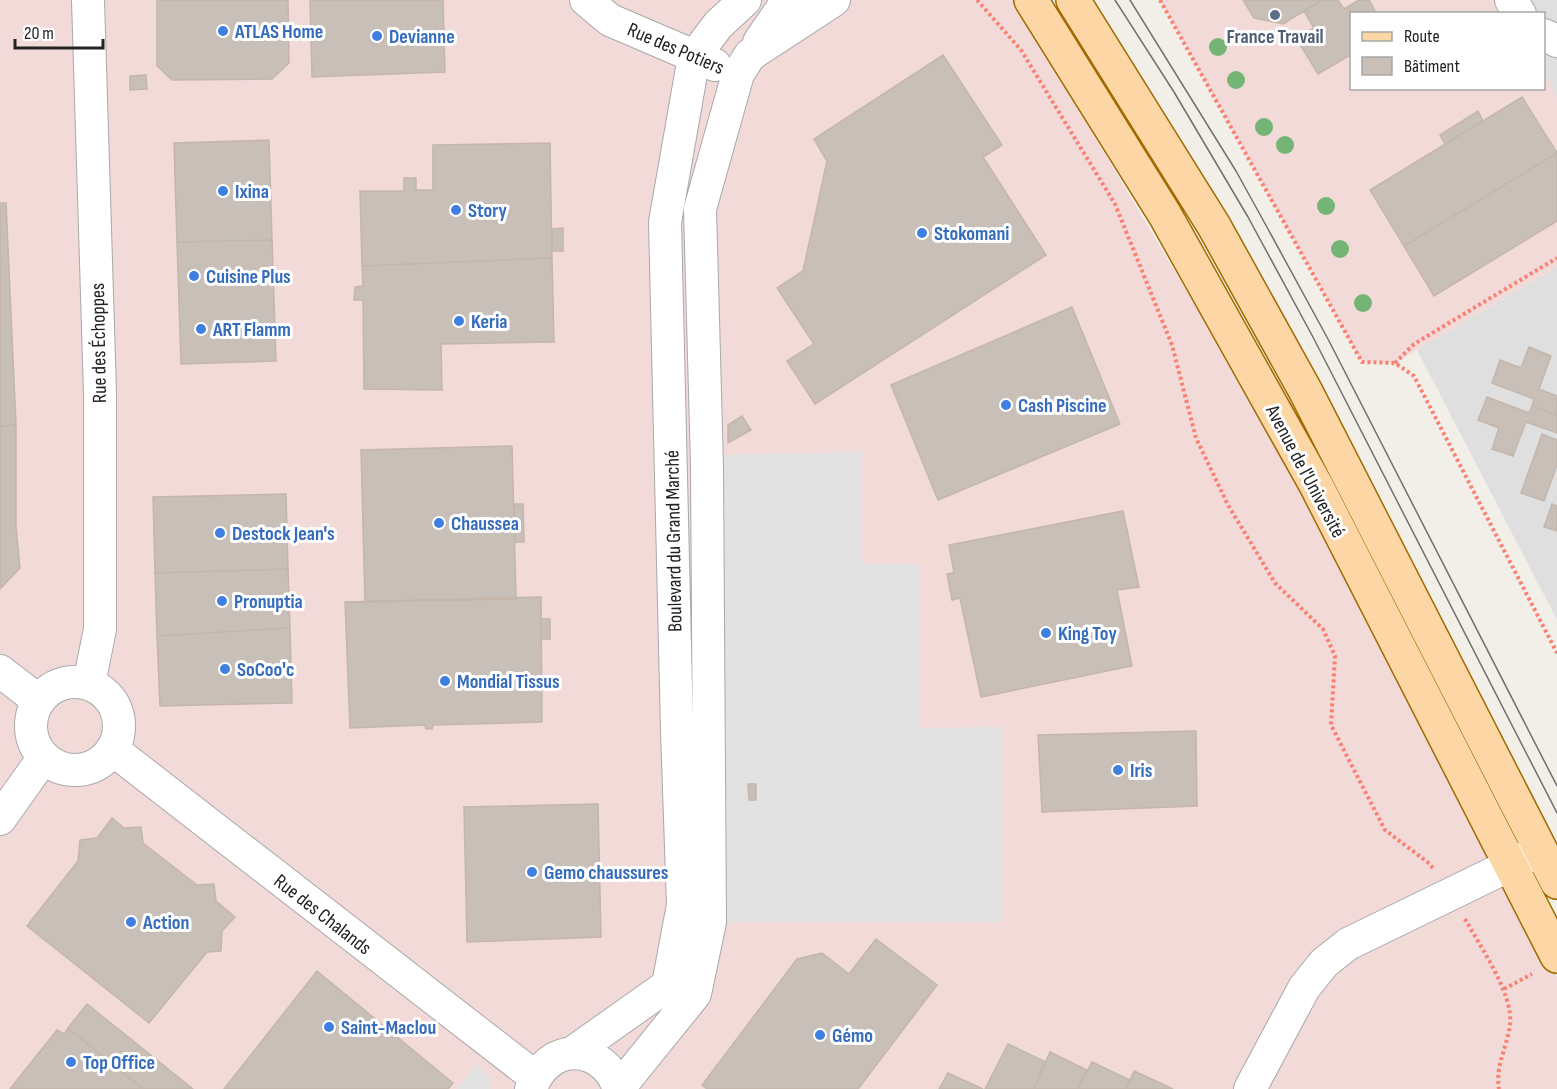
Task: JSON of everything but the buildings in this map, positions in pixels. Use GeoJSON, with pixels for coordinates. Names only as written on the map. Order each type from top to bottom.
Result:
{"type":"FeatureCollection","features":[{"type":"Feature","properties":{"kind":"main road","name":"Avenue de l'Université"},"geometry":{"type":"LineString","coordinates":[[1030,0],[1165,215],[1310,475],[1509,866],[1549,962]]}},
{"type":"Feature","properties":{"kind":"main road","name":"Avenue de l'Université"},"geometry":{"type":"LineString","coordinates":[[1073,0],[1214,226],[1305,390],[1557,882]]}},
{"type":"Feature","properties":{"kind":"street","name":"Rue des Échoppes"},"geometry":{"type":"LineString","coordinates":[[88,0],[100,393],[100,629],[89,684]]}},
{"type":"Feature","properties":{"kind":"street","name":"Rue des Potiers"},"geometry":{"type":"LineString","coordinates":[[586,0],[610,20],[694,57],[744,64]]}},
{"type":"Feature","properties":{"kind":"street","name":"Boulevard du Grand Marché"},"geometry":{"type":"LineString","coordinates":[[532,1083],[544,1065],[557,1057],[572,1053],[668,985],[683,905],[665,222],[694,57],[718,25],[745,0]]}},
{"type":"Feature","properties":{"kind":"street","name":"Boulevard du Grand Marché"},"geometry":{"type":"LineString","coordinates":[[619,1088],[695,994],[710,922],[707,466],[700,209],[744,64],[788,0]]}},
{"type":"Feature","properties":{"kind":"street"},"geometry":{"type":"LineString","coordinates":[[744,64],[834,0]]}},
{"type":"Feature","properties":{"kind":"street"},"geometry":{"type":"LineString","coordinates":[[0,671],[39,701]]}},
{"type":"Feature","properties":{"kind":"street"},"geometry":{"type":"LineString","coordinates":[[75,682],[89,684],[101,690],[117,711],[119,724],[117,738],[112,749],[92,766],[80,770],[54,765],[44,757],[35,744],[31,730],[32,715],[48,690],[61,684],[75,682]]}},
{"type":"Feature","properties":{"kind":"street","name":"Rue des Chalands"},"geometry":{"type":"LineString","coordinates":[[112,749],[532,1083]]}},
{"type":"Feature","properties":{"kind":"street"},"geometry":{"type":"LineString","coordinates":[[0,819],[44,757]]}},
{"type":"Feature","properties":{"kind":"street"},"geometry":{"type":"LineString","coordinates":[[1250,1089],[1304,988],[1324,963],[1348,944],[1542,850]]}},
{"type":"Feature","properties":{"kind":"street"},"geometry":{"type":"LineString","coordinates":[[572,1053],[587,1055],[602,1062],[613,1073],[619,1088]]}},
{"type":"Feature","properties":{"kind":"path"},"geometry":{"type":"LineString","coordinates":[[977,0],[1021,50],[1115,204],[1172,345],[1196,438],[1228,505],[1275,583],[1323,628],[1335,656],[1331,725],[1385,830],[1430,864],[1451,894],[1504,989],[1510,1023],[1500,1062],[1497,1080],[1499,1089]]}},
{"type":"Feature","properties":{"kind":"path"},"geometry":{"type":"LineString","coordinates":[[1160,0],[1362,362],[1395,363],[1414,376],[1557,653]]}},
{"type":"Feature","properties":{"kind":"path"},"geometry":{"type":"LineString","coordinates":[[1395,363],[1414,344],[1557,258]]}},
{"type":"Feature","properties":{"kind":"path"},"geometry":{"type":"LineString","coordinates":[[1504,989],[1549,962]]}},
{"type":"Feature","properties":{"kind":"shaded area"},"geometry":{"type":"Polygon","coordinates":[[[0,0],[1013,0],[1364,589],[1557,977],[1557,1089],[0,1089],[0,0]]]}},
{"type":"Feature","properties":{"kind":"shaded area"},"geometry":{"type":"Polygon","coordinates":[[[1160,0],[1505,0],[1511,12],[1350,12],[1350,90],[1545,90],[1545,74],[1557,97],[1557,267],[1395,363],[1362,362],[1160,0]]]}},
{"type":"Feature","properties":{"kind":"shaded area"},"geometry":{"type":"Polygon","coordinates":[[[1496,0],[1557,0],[1557,98],[1545,78],[1545,12],[1503,12],[1496,0]]]}},
{"type":"Feature","properties":{"kind":"shaded area"},"geometry":{"type":"Polygon","coordinates":[[[1557,267],[1557,620],[1417,350],[1557,267]]]}},
{"type":"Feature","properties":{"kind":"shaded area"},"geometry":{"type":"Polygon","coordinates":[[[861,452],[862,564],[919,564],[920,728],[1001,727],[1002,922],[710,922],[707,455],[861,452]]]}},
{"type":"Feature","properties":{"kind":"shaded area"},"geometry":{"type":"Polygon","coordinates":[[[478,1062],[492,1084],[492,1089],[457,1089],[478,1062]]]}},
{"type":"Feature","properties":{"kind":"tram line"},"geometry":{"type":"LineString","coordinates":[[1115,0],[1174,92],[1248,217],[1314,339],[1557,813]]}},
{"type":"Feature","properties":{"kind":"tram line"},"geometry":{"type":"LineString","coordinates":[[1130,0],[1236,171],[1328,339],[1557,786]]}},
{"type":"Feature","properties":{"kind":"place","name":"France Travail"},"geometry":{"type":"Point","coordinates":[1275,15]}},
{"type":"Feature","properties":{"kind":"place","name":"ATLAS Home"},"geometry":{"type":"Point","coordinates":[223,31]}},
{"type":"Feature","properties":{"kind":"place","name":"Devianne"},"geometry":{"type":"Point","coordinates":[377,36]}},
{"type":"Feature","properties":{"kind":"place","name":"Ixina"},"geometry":{"type":"Point","coordinates":[223,191]}},
{"type":"Feature","properties":{"kind":"place","name":"Story"},"geometry":{"type":"Point","coordinates":[456,210]}},
{"type":"Feature","properties":{"kind":"place","name":"Stokomani"},"geometry":{"type":"Point","coordinates":[922,233]}},
{"type":"Feature","properties":{"kind":"place","name":"Cuisine Plus"},"geometry":{"type":"Point","coordinates":[194,276]}},
{"type":"Feature","properties":{"kind":"place","name":"Keria"},"geometry":{"type":"Point","coordinates":[459,321]}},
{"type":"Feature","properties":{"kind":"place","name":"ART Flamm"},"geometry":{"type":"Point","coordinates":[201,329]}},
{"type":"Feature","properties":{"kind":"place","name":"Cash Piscine"},"geometry":{"type":"Point","coordinates":[1006,405]}},
{"type":"Feature","properties":{"kind":"place","name":"Chaussea"},"geometry":{"type":"Point","coordinates":[439,523]}},
{"type":"Feature","properties":{"kind":"place","name":"Destock Jean's"},"geometry":{"type":"Point","coordinates":[220,533]}},
{"type":"Feature","properties":{"kind":"place","name":"Pronuptia"},"geometry":{"type":"Point","coordinates":[222,601]}},
{"type":"Feature","properties":{"kind":"place","name":"King Toy"},"geometry":{"type":"Point","coordinates":[1046,633]}},
{"type":"Feature","properties":{"kind":"place","name":"SoCoo'c"},"geometry":{"type":"Point","coordinates":[225,669]}},
{"type":"Feature","properties":{"kind":"place","name":"Mondial Tissus"},"geometry":{"type":"Point","coordinates":[445,681]}},
{"type":"Feature","properties":{"kind":"place","name":"Iris"},"geometry":{"type":"Point","coordinates":[1118,770]}},
{"type":"Feature","properties":{"kind":"place","name":"Gemo chaussures"},"geometry":{"type":"Point","coordinates":[532,872]}},
{"type":"Feature","properties":{"kind":"place","name":"Action"},"geometry":{"type":"Point","coordinates":[131,922]}},
{"type":"Feature","properties":{"kind":"place","name":"Saint-Maclou"},"geometry":{"type":"Point","coordinates":[329,1027]}},
{"type":"Feature","properties":{"kind":"place","name":"Gémo"},"geometry":{"type":"Point","coordinates":[820,1035]}},
{"type":"Feature","properties":{"kind":"place","name":"Top Office"},"geometry":{"type":"Point","coordinates":[71,1062]}}]}
